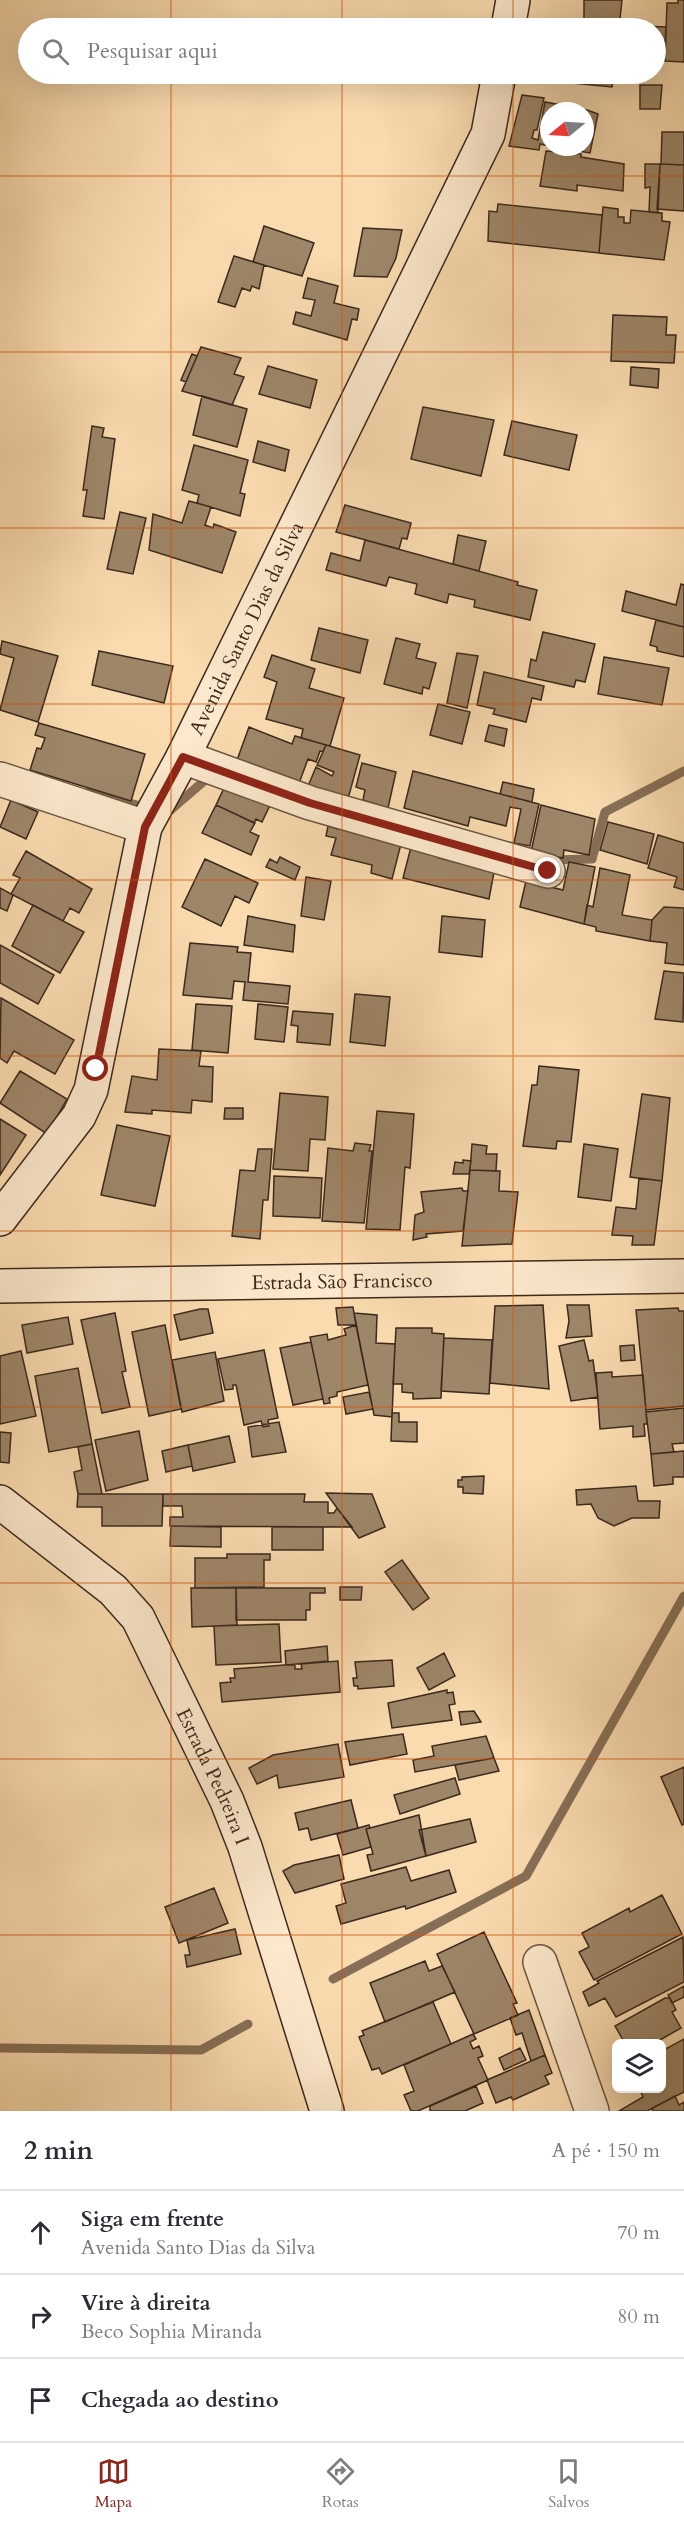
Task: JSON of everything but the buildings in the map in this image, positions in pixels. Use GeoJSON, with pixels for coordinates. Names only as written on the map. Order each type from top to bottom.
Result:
{"type":"FeatureCollection","features":[{"type":"Feature","properties":{"kind":"street"},"geometry":{"type":"LineString","coordinates":[[510,18],[513,0]]}},
{"type":"Feature","properties":{"kind":"street","name":"Avenida Santo Dias da Silva"},"geometry":{"type":"LineString","coordinates":[[0,1219],[79,1116],[91,1090],[145,827],[183,757],[488,134],[497,84]]}},
{"type":"Feature","properties":{"kind":"street"},"geometry":{"type":"LineString","coordinates":[[183,757],[310,803],[548,871]]}},
{"type":"Feature","properties":{"kind":"street"},"geometry":{"type":"LineString","coordinates":[[0,779],[145,827]]}},
{"type":"Feature","properties":{"kind":"street","name":"Estrada São Francisco"},"geometry":{"type":"LineString","coordinates":[[0,1286],[684,1276]]}},
{"type":"Feature","properties":{"kind":"street","name":"Estrada Pedreira I"},"geometry":{"type":"LineString","coordinates":[[0,1502],[113,1590],[138,1618],[227,1801],[245,1847],[327,2111]]}},
{"type":"Feature","properties":{"kind":"street"},"geometry":{"type":"LineString","coordinates":[[540,1962],[592,2111]]}},
{"type":"Feature","properties":{"kind":"waterway"},"geometry":{"type":"LineString","coordinates":[[550,860],[592,859],[605,812],[684,771]]}},
{"type":"Feature","properties":{"kind":"waterway"},"geometry":{"type":"LineString","coordinates":[[167,813],[211,775]]}},
{"type":"Feature","properties":{"kind":"waterway"},"geometry":{"type":"LineString","coordinates":[[89,792],[148,808]]}},
{"type":"Feature","properties":{"kind":"waterway"},"geometry":{"type":"LineString","coordinates":[[333,1979],[526,1876],[684,1596]]}},
{"type":"Feature","properties":{"kind":"waterway"},"geometry":{"type":"LineString","coordinates":[[0,2048],[201,2050],[248,2024]]}},
{"type":"Feature","properties":{"kind":"route"},"geometry":{"type":"LineString","coordinates":[[96,1069],[145,827],[183,757],[310,803],[548,871]]}}]}
